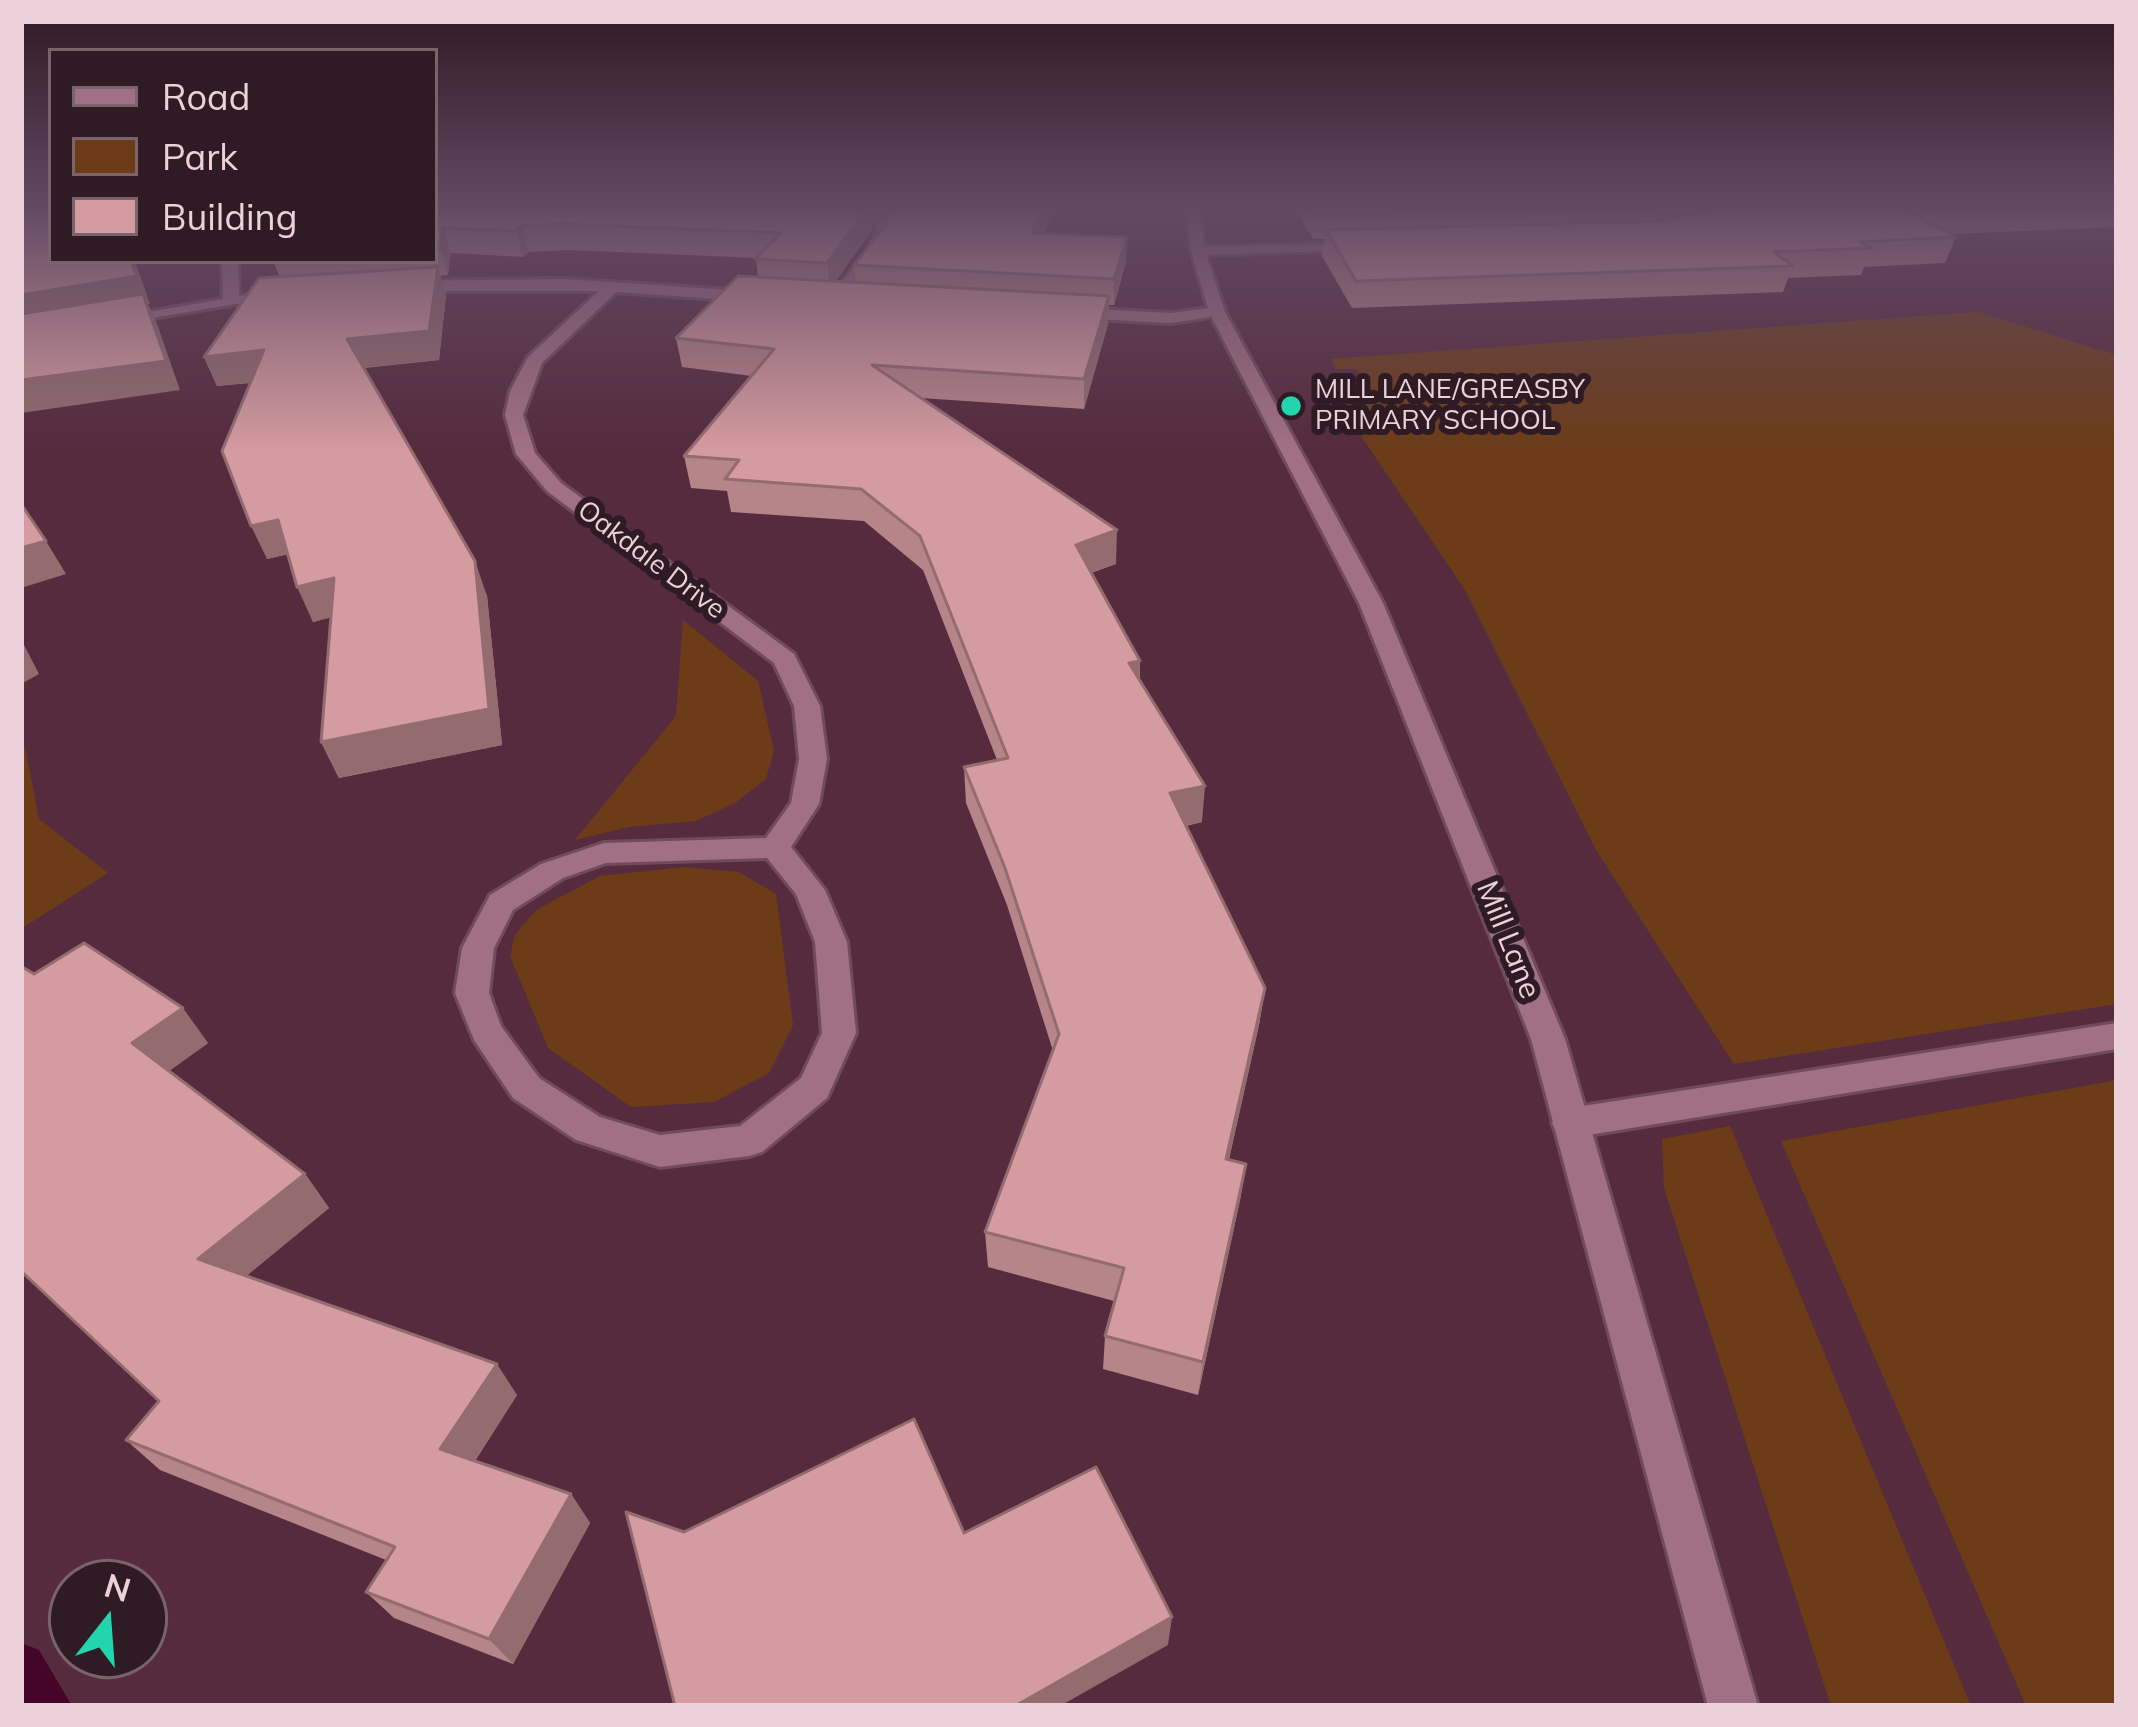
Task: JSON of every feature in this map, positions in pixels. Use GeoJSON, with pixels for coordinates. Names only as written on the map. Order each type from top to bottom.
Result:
{"type":"FeatureCollection","features":[{"type":"Feature","properties":{"kind":"street"},"geometry":{"type":"LineString","coordinates":[[231,290],[231,299]]}},
{"type":"Feature","properties":{"kind":"street","name":"Oakdale Drive"},"geometry":{"type":"LineString","coordinates":[[609,290],[535,361],[519,391],[514,415],[526,454],[554,487],[784,659],[807,706],[813,759],[805,804],[775,848]]}},
{"type":"Feature","properties":{"kind":"street"},"geometry":{"type":"LineString","coordinates":[[637,290],[790,299]]}},
{"type":"Feature","properties":{"kind":"street"},"geometry":{"type":"LineString","coordinates":[[835,302],[845,290]]}},
{"type":"Feature","properties":{"kind":"street","name":"Mill Lane"},"geometry":{"type":"LineString","coordinates":[[1210,290],[1217,312],[1371,603],[1548,1039],[1733,1706]]}},
{"type":"Feature","properties":{"kind":"street"},"geometry":{"type":"LineString","coordinates":[[91,323],[231,299],[302,294]]}},
{"type":"Feature","properties":{"kind":"street"},"geometry":{"type":"LineString","coordinates":[[813,300],[858,302]]}},
{"type":"Feature","properties":{"kind":"street"},"geometry":{"type":"LineString","coordinates":[[1059,312],[1171,317],[1217,312]]}},
{"type":"Feature","properties":{"kind":"street"},"geometry":{"type":"LineString","coordinates":[[775,848],[810,890],[831,942],[839,1033],[814,1088],[749,1141],[660,1151],[589,1129],[526,1088],[487,1031],[472,993],[478,948],[501,903],[552,871],[604,853],[775,848]]}},
{"type":"Feature","properties":{"kind":"street"},"geometry":{"type":"LineString","coordinates":[[1570,1123],[2117,1036]]}},
{"type":"Feature","properties":{"kind":"green space"},"geometry":{"type":"Polygon","coordinates":[[[1978,312],[2117,355],[2117,1004],[1734,1064],[1596,850],[1465,590],[1328,387],[1365,385],[1357,369],[1336,369],[1331,359],[1978,312]]]}},
{"type":"Feature","properties":{"kind":"green space"},"geometry":{"type":"Polygon","coordinates":[[[683,620],[758,681],[774,751],[766,779],[735,803],[696,821],[629,827],[575,840],[676,716],[683,620]]]}},
{"type":"Feature","properties":{"kind":"green space"},"geometry":{"type":"Polygon","coordinates":[[[25,747],[39,819],[108,873],[21,929],[21,749],[25,747]]]}},
{"type":"Feature","properties":{"kind":"green space"},"geometry":{"type":"Polygon","coordinates":[[[685,867],[739,872],[776,894],[793,1025],[769,1073],[714,1102],[631,1107],[548,1048],[510,956],[515,935],[536,910],[600,876],[685,867]]]}},
{"type":"Feature","properties":{"kind":"green space"},"geometry":{"type":"Polygon","coordinates":[[[2117,1080],[2117,1706],[2026,1706],[1781,1141],[2117,1080]]]}},
{"type":"Feature","properties":{"kind":"green space"},"geometry":{"type":"Polygon","coordinates":[[[1730,1126],[1971,1706],[1831,1706],[1664,1188],[1662,1139],[1730,1126]]]}},
{"type":"Feature","properties":{"kind":"building"},"geometry":{"type":"Polygon","coordinates":[[[251,290],[435,290],[429,331],[347,339],[475,561],[489,709],[321,742],[334,578],[297,587],[278,520],[251,526],[222,451],[264,350],[204,357],[251,290]]]}},
{"type":"Feature","properties":{"kind":"building"},"geometry":{"type":"Polygon","coordinates":[[[724,290],[990,290],[1109,296],[1084,379],[872,365],[1117,530],[1076,545],[1140,661],[1129,663],[1205,786],[1170,793],[1265,988],[1226,1159],[1246,1164],[1203,1362],[1105,1336],[1124,1268],[985,1232],[1059,1034],[1005,868],[964,767],[1008,758],[920,536],[861,489],[725,479],[739,460],[684,456],[774,349],[676,338],[724,290]]]}},
{"type":"Feature","properties":{"kind":"building"},"geometry":{"type":"Polygon","coordinates":[[[143,294],[166,361],[21,380],[21,314],[143,294]]]}},
{"type":"Feature","properties":{"kind":"building"},"geometry":{"type":"Polygon","coordinates":[[[21,504],[46,541],[21,548],[21,504]]]}},
{"type":"Feature","properties":{"kind":"building"},"geometry":{"type":"Polygon","coordinates":[[[84,943],[183,1008],[132,1043],[305,1174],[198,1259],[497,1364],[440,1449],[571,1494],[489,1639],[366,1592],[395,1547],[126,1440],[159,1401],[21,1271],[21,966],[34,974],[84,943]]]}},
{"type":"Feature","properties":{"kind":"building"},"geometry":{"type":"Polygon","coordinates":[[[914,1419],[964,1533],[1096,1467],[1172,1617],[1015,1706],[675,1706],[626,1512],[684,1532],[914,1419]]]}},
{"type":"Feature","properties":{"kind":"waterway"},"geometry":{"type":"LineString","coordinates":[[21,1668],[47,1706]]}},
{"type":"Feature","properties":{"kind":"place","name":"MILL LANE/GREASBY PRIMARY SCHOOL"},"geometry":{"type":"Point","coordinates":[1291,406]}}]}
